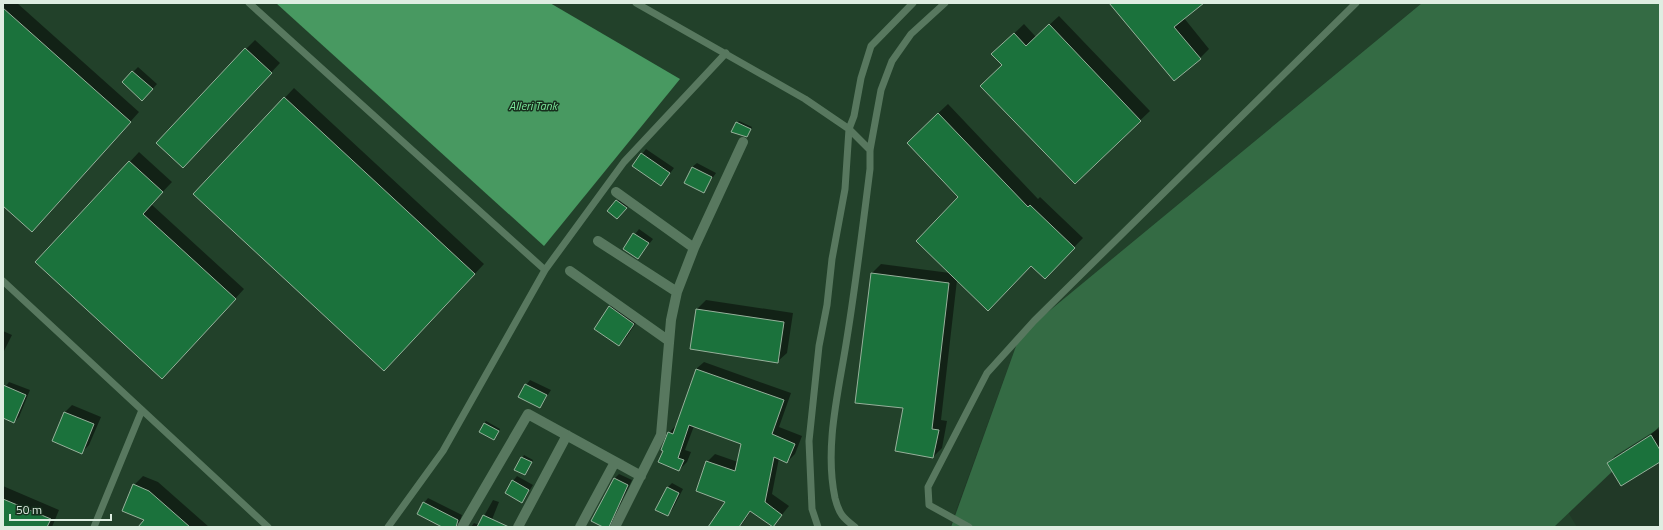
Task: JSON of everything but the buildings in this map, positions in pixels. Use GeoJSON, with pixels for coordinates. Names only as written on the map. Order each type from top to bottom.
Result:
{"type":"FeatureCollection","features":[{"type":"Feature","properties":{"kind":"street"},"geometry":{"type":"LineString","coordinates":[[615,527],[661,435],[669,341],[677,292],[694,248],[743,142]]}},
{"type":"Feature","properties":{"kind":"street"},"geometry":{"type":"LineString","coordinates":[[616,192],[694,248]]}},
{"type":"Feature","properties":{"kind":"street"},"geometry":{"type":"LineString","coordinates":[[598,242],[677,292]]}},
{"type":"Feature","properties":{"kind":"street"},"geometry":{"type":"LineString","coordinates":[[570,272],[669,341]]}},
{"type":"Feature","properties":{"kind":"street"},"geometry":{"type":"LineString","coordinates":[[462,527],[528,414],[641,476]]}},
{"type":"Feature","properties":{"kind":"street"},"geometry":{"type":"LineString","coordinates":[[518,527],[567,435]]}},
{"type":"Feature","properties":{"kind":"street"},"geometry":{"type":"LineString","coordinates":[[580,527],[615,462]]}},
{"type":"Feature","properties":{"kind":"lane"},"geometry":{"type":"LineString","coordinates":[[249,3],[545,270]]}},
{"type":"Feature","properties":{"kind":"lane"},"geometry":{"type":"LineString","coordinates":[[636,3],[805,99],[849,129],[870,150]]}},
{"type":"Feature","properties":{"kind":"lane"},"geometry":{"type":"LineString","coordinates":[[818,527],[812,509],[809,441],[819,346],[827,305],[832,259],[845,189],[849,129],[854,116],[861,78],[871,46],[913,3]]}},
{"type":"Feature","properties":{"kind":"lane"},"geometry":{"type":"LineString","coordinates":[[855,527],[842,517],[835,498],[832,472],[832,433],[856,282],[870,169],[870,150],[881,90],[892,61],[911,34],[945,3]]}},
{"type":"Feature","properties":{"kind":"lane"},"geometry":{"type":"LineString","coordinates":[[969,527],[929,505],[928,487],[987,373],[1034,321],[1356,3]]}},
{"type":"Feature","properties":{"kind":"lane"},"geometry":{"type":"LineString","coordinates":[[388,527],[443,451],[545,270],[624,162],[726,53]]}},
{"type":"Feature","properties":{"kind":"lane"},"geometry":{"type":"LineString","coordinates":[[3,281],[268,527]]}},
{"type":"Feature","properties":{"kind":"lane"},"geometry":{"type":"LineString","coordinates":[[94,527],[142,410]]}},
{"type":"Feature","properties":{"kind":"shaded area"},"geometry":{"type":"Polygon","coordinates":[[[3,3],[1422,3],[1020,335],[950,527],[3,527],[3,3]]]}},
{"type":"Feature","properties":{"kind":"shaded area"},"geometry":{"type":"Polygon","coordinates":[[[1422,3],[1660,3],[1660,426],[1554,527],[951,527],[1020,335],[1422,3]]]}},
{"type":"Feature","properties":{"kind":"shaded area"},"geometry":{"type":"Polygon","coordinates":[[[1568,512],[1577,527],[1554,527],[1568,512]]]}},
{"type":"Feature","properties":{"kind":"water","name":"Alleri Tank"},"geometry":{"type":"Polygon","coordinates":[[[276,3],[550,3],[680,79],[544,246],[276,3]]]}}]}
